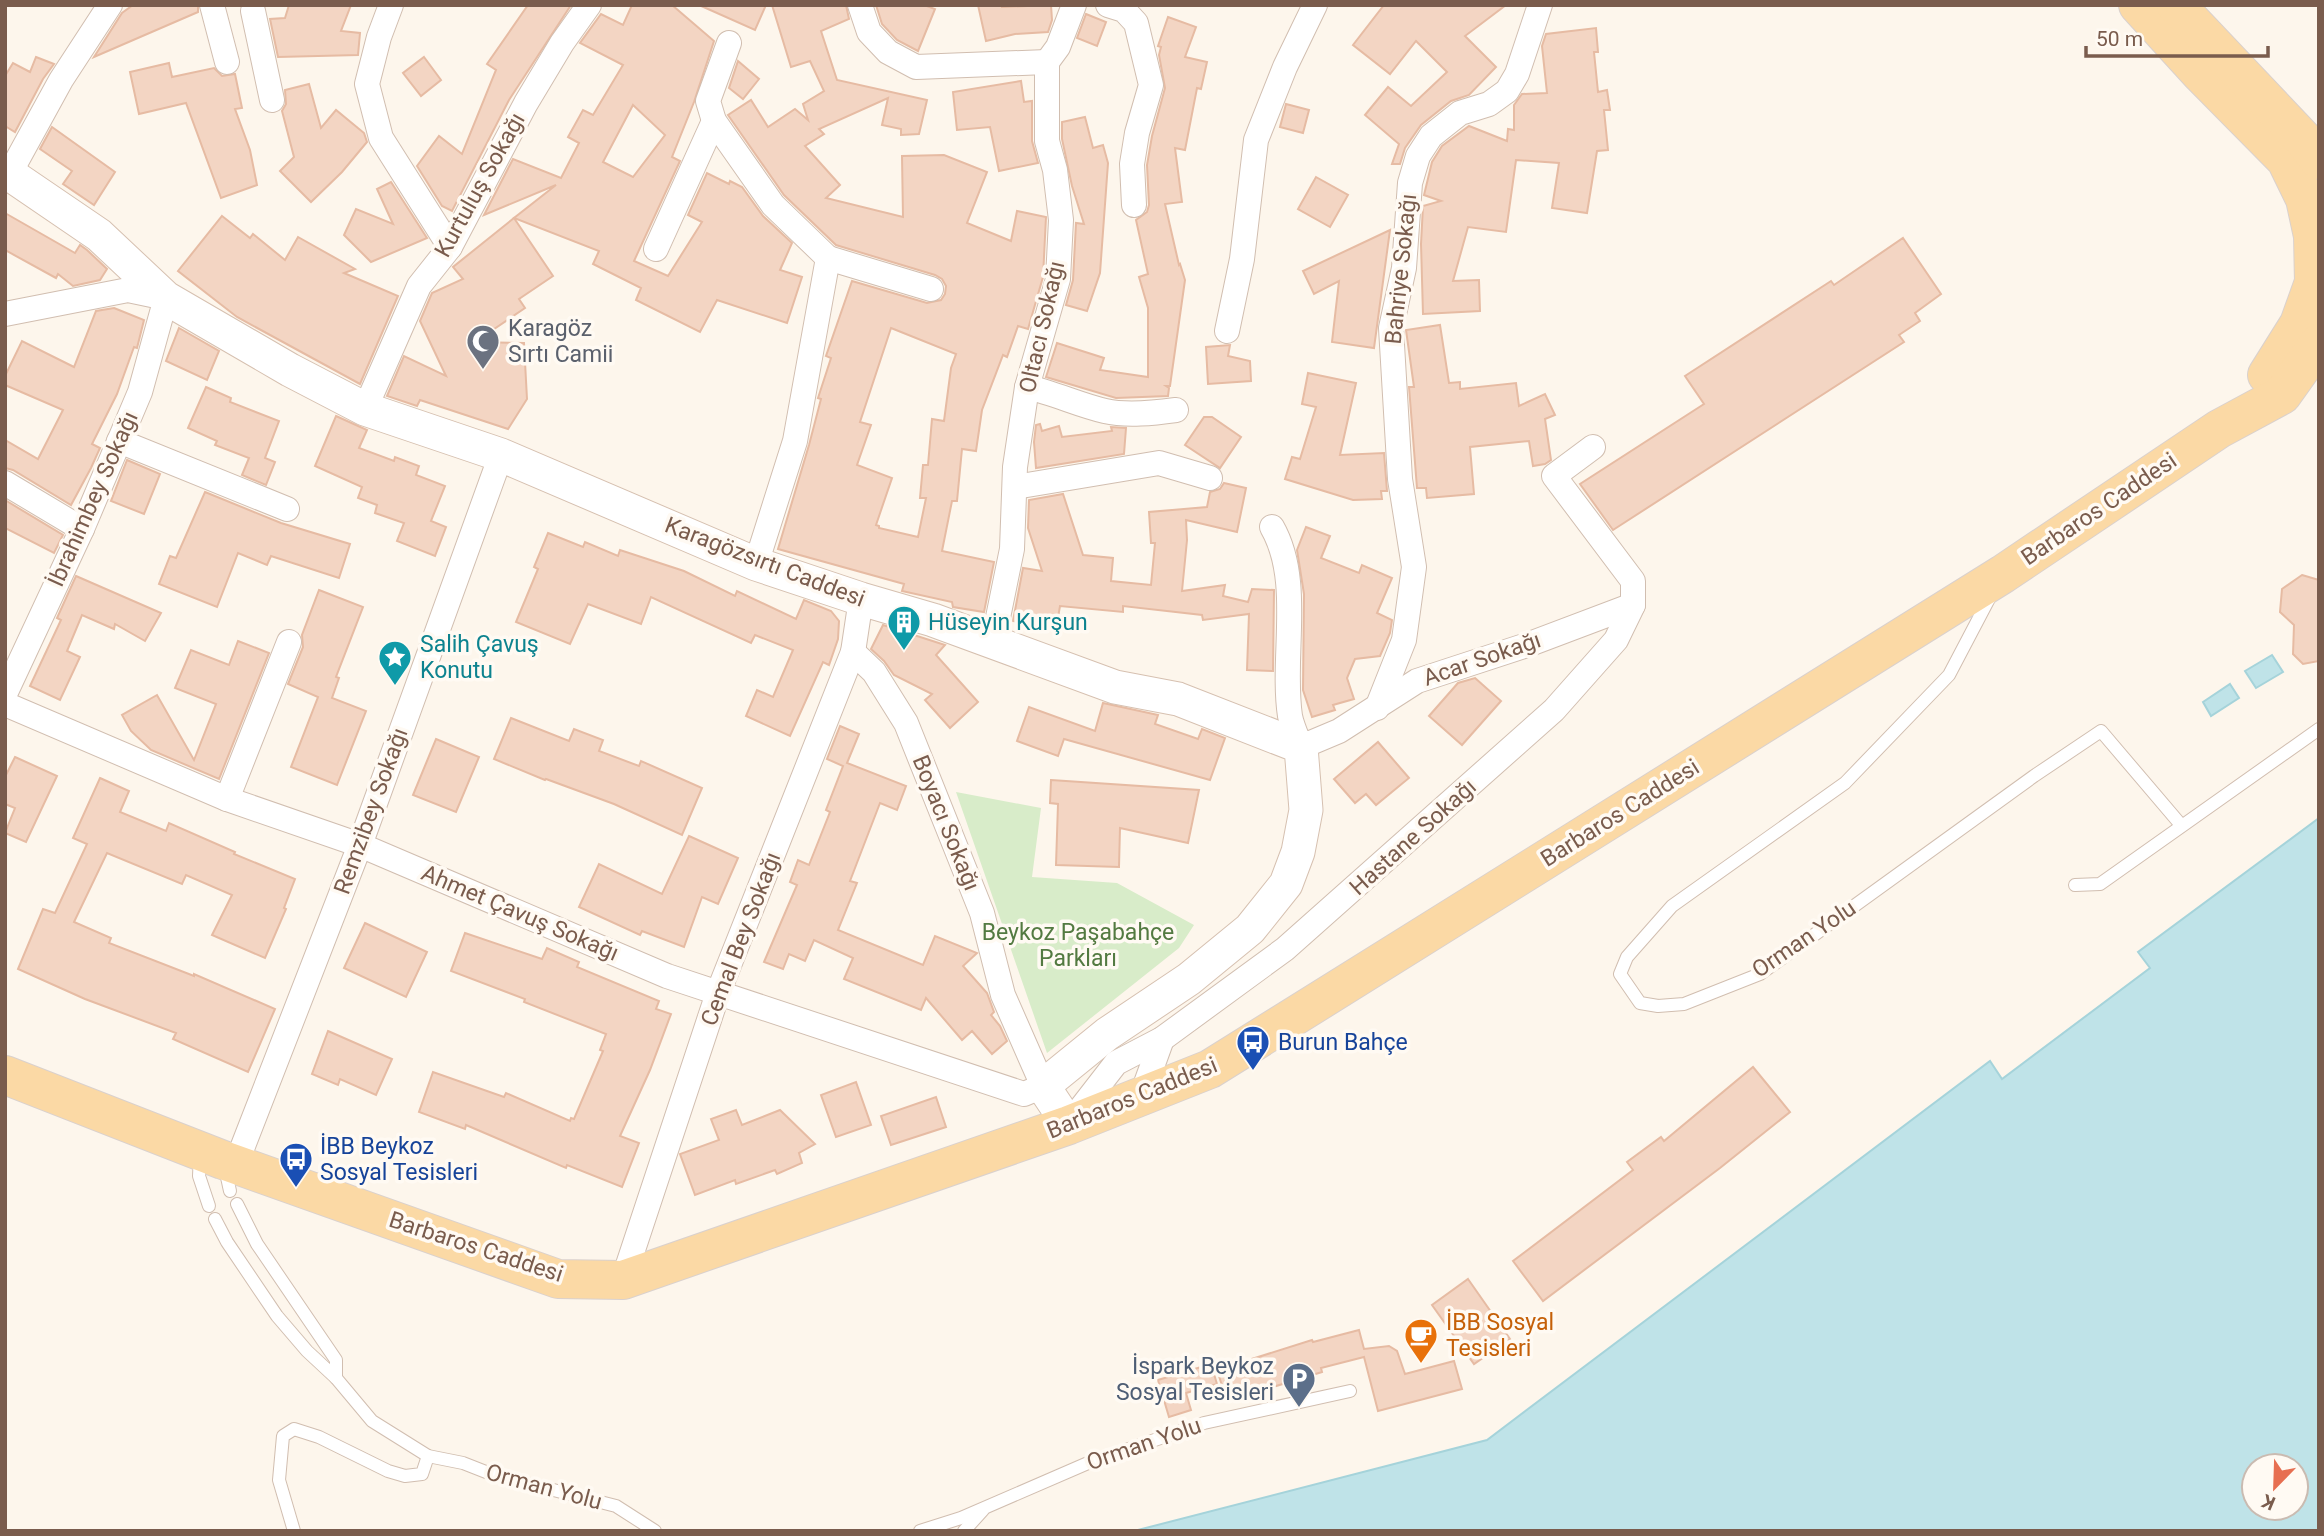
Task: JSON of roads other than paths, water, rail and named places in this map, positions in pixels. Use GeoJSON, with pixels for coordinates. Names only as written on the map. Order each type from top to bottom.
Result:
{"type":"FeatureCollection","features":[{"type":"Feature","properties":{"kind":"main road","name":"Barbaros Caddesi"},"geometry":{"type":"LineString","coordinates":[[2138,5],[2286,160],[2305,199],[2313,236],[2314,282],[2299,324],[2268,373],[2219,429]]}},
{"type":"Feature","properties":{"kind":"main road"},"geometry":{"type":"LineString","coordinates":[[2176,5],[2304,140],[2319,160]]}},
{"type":"Feature","properties":{"kind":"main road","name":"Barbaros Caddesi"},"geometry":{"type":"LineString","coordinates":[[5,1075],[223,1166],[558,1279],[623,1280],[1069,1125],[1210,1069],[2003,574],[2219,429],[2282,395],[2319,343]]}},
{"type":"Feature","properties":{"kind":"street"},"geometry":{"type":"LineString","coordinates":[[8,172],[61,80],[110,5]]}},
{"type":"Feature","properties":{"kind":"street"},"geometry":{"type":"LineString","coordinates":[[391,5],[379,37],[367,84],[381,138],[450,247]]}},
{"type":"Feature","properties":{"kind":"street","name":"Kurtuluş Sokağı"},"geometry":{"type":"LineString","coordinates":[[365,409],[419,286],[450,247],[526,103],[562,43],[589,5]]}},
{"type":"Feature","properties":{"kind":"street"},"geometry":{"type":"LineString","coordinates":[[860,5],[869,32],[878,42],[888,52],[916,67],[1046,62],[1058,47],[1074,5]]}},
{"type":"Feature","properties":{"kind":"street"},"geometry":{"type":"LineString","coordinates":[[1108,5],[1124,10],[1136,23],[1152,85],[1137,133],[1132,163],[1134,205]]}},
{"type":"Feature","properties":{"kind":"street"},"geometry":{"type":"LineString","coordinates":[[1227,331],[1242,259],[1256,140],[1285,67],[1315,5]]}},
{"type":"Feature","properties":{"kind":"street","name":"Bahriye Sokağı"},"geometry":{"type":"LineString","coordinates":[[1377,708],[1404,640],[1415,567],[1400,480],[1391,328],[1404,268],[1410,183],[1418,156],[1431,136],[1460,113],[1489,104],[1507,91],[1517,75],[1540,5]]}},
{"type":"Feature","properties":{"kind":"street"},"geometry":{"type":"LineString","coordinates":[[227,62],[214,10],[257,8],[272,100]]}},
{"type":"Feature","properties":{"kind":"street"},"geometry":{"type":"LineString","coordinates":[[729,43],[708,101],[714,121],[773,205],[828,258],[932,289]]}},
{"type":"Feature","properties":{"kind":"street","name":"Oltacı Sokağı"},"geometry":{"type":"LineString","coordinates":[[993,642],[1012,549],[1019,434],[1027,387],[1058,279],[1061,220],[1055,170],[1047,141],[1046,62]]}},
{"type":"Feature","properties":{"kind":"street"},"geometry":{"type":"LineString","coordinates":[[656,249],[714,121]]}},
{"type":"Feature","properties":{"kind":"street","name":"Karagözsırtı Caddesi"},"geometry":{"type":"LineString","coordinates":[[8,172],[99,235],[166,298],[290,370],[365,409],[501,455],[756,564],[933,620],[1115,687],[1178,699],[1301,747]]}},
{"type":"Feature","properties":{"kind":"street"},"geometry":{"type":"LineString","coordinates":[[756,564],[795,441],[828,258]]}},
{"type":"Feature","properties":{"kind":"street"},"geometry":{"type":"LineString","coordinates":[[5,314],[128,290],[166,298]]}},
{"type":"Feature","properties":{"kind":"street","name":"İbrahimbey Sokağı"},"geometry":{"type":"LineString","coordinates":[[5,694],[82,529],[140,392],[166,298]]}},
{"type":"Feature","properties":{"kind":"street"},"geometry":{"type":"LineString","coordinates":[[1027,387],[1048,391],[1107,412],[1176,410]]}},
{"type":"Feature","properties":{"kind":"street"},"geometry":{"type":"LineString","coordinates":[[119,441],[287,509]]}},
{"type":"Feature","properties":{"kind":"street"},"geometry":{"type":"LineString","coordinates":[[1592,447],[1554,476],[1633,581],[1633,605]]}},
{"type":"Feature","properties":{"kind":"street","name":"Remzibey Sokağı"},"geometry":{"type":"LineString","coordinates":[[223,1166],[360,845],[501,455]]}},
{"type":"Feature","properties":{"kind":"street"},"geometry":{"type":"LineString","coordinates":[[1015,487],[1159,463],[1210,478]]}},
{"type":"Feature","properties":{"kind":"street"},"geometry":{"type":"LineString","coordinates":[[5,482],[82,529]]}},
{"type":"Feature","properties":{"kind":"street"},"geometry":{"type":"LineString","coordinates":[[1069,1125],[1043,1086],[1107,1034],[1189,979],[1250,929],[1286,884],[1298,852],[1306,810],[1301,747],[1290,718],[1287,675],[1288,575],[1272,527]]}},
{"type":"Feature","properties":{"kind":"street","name":"Cemal Bey Sokağı"},"geometry":{"type":"LineString","coordinates":[[623,1280],[718,993],[853,652],[861,599]]}},
{"type":"Feature","properties":{"kind":"street","name":"Acar Sokağı"},"geometry":{"type":"LineString","coordinates":[[1301,747],[1339,731],[1417,681],[1527,645],[1633,605]]}},
{"type":"Feature","properties":{"kind":"street","name":"Hastane Sokağı"},"geometry":{"type":"LineString","coordinates":[[1069,1125],[1116,1063],[1162,1040],[1285,949],[1554,710],[1616,640],[1633,605]]}},
{"type":"Feature","properties":{"kind":"street"},"geometry":{"type":"LineString","coordinates":[[227,799],[289,642]]}},
{"type":"Feature","properties":{"kind":"street","name":"Boyacı Sokağı"},"geometry":{"type":"LineString","coordinates":[[853,652],[874,672],[906,723],[982,913],[1003,995],[1030,1062],[1043,1086]]}},
{"type":"Feature","properties":{"kind":"street","name":"Ahmet Çavuş Sokağı"},"geometry":{"type":"LineString","coordinates":[[5,704],[227,799],[360,845],[667,976],[1024,1094],[1043,1086]]}},
{"type":"Feature","properties":{"kind":"street"},"geometry":{"type":"LineString","coordinates":[[1141,1097],[1162,1040]]}},
{"type":"Feature","properties":{"kind":"lane","name":"Orman Yolu"},"geometry":{"type":"LineString","coordinates":[[2003,574],[1949,675],[1845,783],[1672,906],[1627,957],[1620,974],[1640,1003],[1658,1006],[1684,1004],[1760,974],[2034,776],[2101,731],[2181,825]]}},
{"type":"Feature","properties":{"kind":"lane"},"geometry":{"type":"LineString","coordinates":[[2075,885],[2100,884],[2319,729]]}},
{"type":"Feature","properties":{"kind":"lane"},"geometry":{"type":"LineString","coordinates":[[209,1206],[199,1176],[223,1166]]}},
{"type":"Feature","properties":{"kind":"lane","name":"Orman Yolu"},"geometry":{"type":"LineString","coordinates":[[237,1204],[257,1244],[336,1360],[336,1378]]}},
{"type":"Feature","properties":{"kind":"lane","name":"Orman Yolu"},"geometry":{"type":"LineString","coordinates":[[215,1219],[227,1242],[277,1316],[307,1351],[336,1378],[372,1421],[428,1456],[463,1463],[491,1474],[616,1506],[655,1531]]}},
{"type":"Feature","properties":{"kind":"lane","name":"Orman Yolu"},"geometry":{"type":"LineString","coordinates":[[920,1531],[985,1507],[1088,1463],[1204,1423],[1350,1391]]}},
{"type":"Feature","properties":{"kind":"lane"},"geometry":{"type":"LineString","coordinates":[[294,1531],[279,1480],[283,1436],[294,1429],[319,1437],[388,1471],[405,1476],[422,1474],[428,1456]]}},
{"type":"Feature","properties":{"kind":"lane","name":"Orman Yolu"},"geometry":{"type":"LineString","coordinates":[[964,1531],[985,1507]]}},
{"type":"Feature","properties":{"kind":"water"},"geometry":{"type":"Polygon","coordinates":[[[2272,655],[2283,672],[2256,688],[2245,671],[2272,655]]]}},
{"type":"Feature","properties":{"kind":"water"},"geometry":{"type":"Polygon","coordinates":[[[2230,684],[2239,698],[2211,716],[2203,702],[2230,684]]]}},
{"type":"Feature","properties":{"kind":"water"},"geometry":{"type":"Polygon","coordinates":[[[2319,818],[2319,1531],[1134,1531],[1487,1440],[1990,1061],[2002,1079],[2150,968],[2138,952],[2319,818]]]}},
{"type":"Feature","properties":{"kind":"place","name":"Karagöz Sırtı Camii"},"geometry":{"type":"Point","coordinates":[483,371]}},
{"type":"Feature","properties":{"kind":"place","name":"Hüseyin Kurşun"},"geometry":{"type":"Point","coordinates":[904,652]}},
{"type":"Feature","properties":{"kind":"place","name":"Salih Çavuş Konutu"},"geometry":{"type":"Point","coordinates":[395,687]}},
{"type":"Feature","properties":{"kind":"place","name":"Burun Bahçe"},"geometry":{"type":"Point","coordinates":[1253,1072]}},
{"type":"Feature","properties":{"kind":"place","name":"İBB Beykoz Sosyal Tesisleri"},"geometry":{"type":"Point","coordinates":[296,1189]}},
{"type":"Feature","properties":{"kind":"place","name":"İBB Sosyal Tesisleri"},"geometry":{"type":"Point","coordinates":[1421,1365]}},
{"type":"Feature","properties":{"kind":"place","name":"İspark Beykoz Sosyal Tesisleri"},"geometry":{"type":"Point","coordinates":[1299,1409]}},
{"type":"Feature","properties":{"kind":"park label","name":"Beykoz Paşabahçe Parkları"},"geometry":{"type":"Point","coordinates":[1078,945]}}]}
